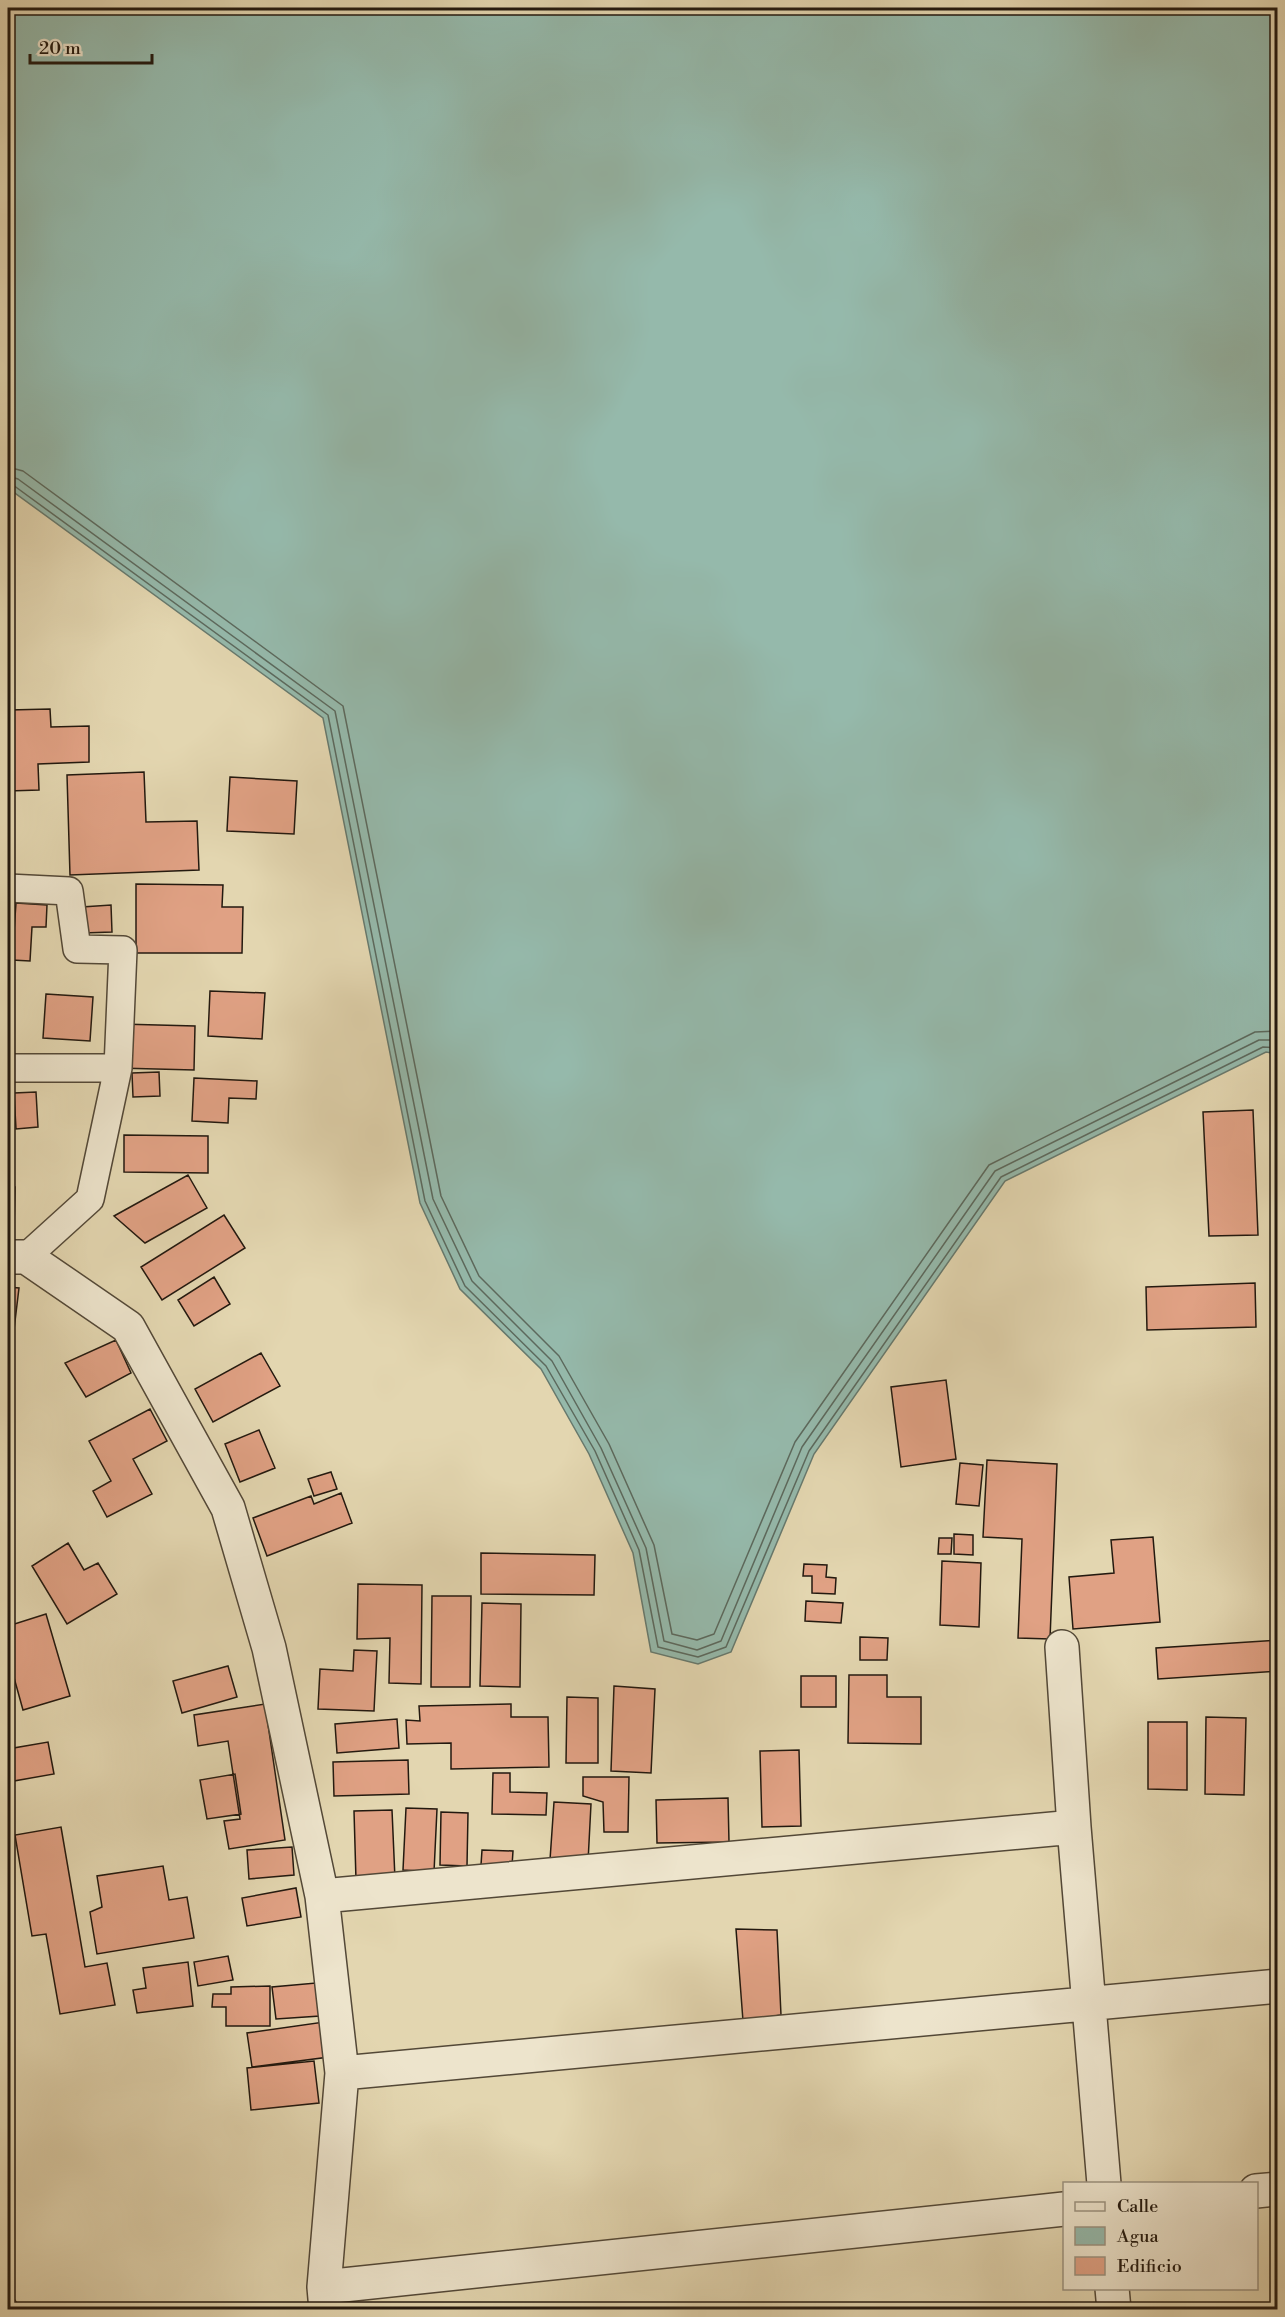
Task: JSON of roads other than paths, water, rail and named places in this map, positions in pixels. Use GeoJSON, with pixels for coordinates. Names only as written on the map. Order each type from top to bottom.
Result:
{"type":"FeatureCollection","features":[{"type":"Feature","properties":{"kind":"street"},"geometry":{"type":"LineString","coordinates":[[8,888],[69,891],[77,949],[123,950],[118,1068],[90,1199],[17,1257],[128,1327],[228,1508],[269,1648],[322,1896],[342,2073],[325,2298],[1063,2209]]}},
{"type":"Feature","properties":{"kind":"street"},"geometry":{"type":"LineString","coordinates":[[8,1068],[118,1068]]}},
{"type":"Feature","properties":{"kind":"street"},"geometry":{"type":"LineString","coordinates":[[1062,1647],[1074,1827],[1104,2182]]}},
{"type":"Feature","properties":{"kind":"street"},"geometry":{"type":"LineString","coordinates":[[322,1896],[1074,1827]]}},
{"type":"Feature","properties":{"kind":"street"},"geometry":{"type":"LineString","coordinates":[[342,2073],[1278,1986]]}},
{"type":"Feature","properties":{"kind":"street"},"geometry":{"type":"LineString","coordinates":[[1258,2191],[1278,2189]]}},
{"type":"Feature","properties":{"kind":"street"},"geometry":{"type":"LineString","coordinates":[[1112,2290],[1114,2310]]}},
{"type":"Feature","properties":{"kind":"water"},"geometry":{"type":"Polygon","coordinates":[[[8,8],[1277,8],[1277,1054],[1266,1052],[1005,1181],[814,1454],[731,1652],[698,1664],[651,1652],[633,1553],[589,1454],[541,1369],[460,1289],[420,1203],[323,718],[8,488],[8,8]]]}}]}
